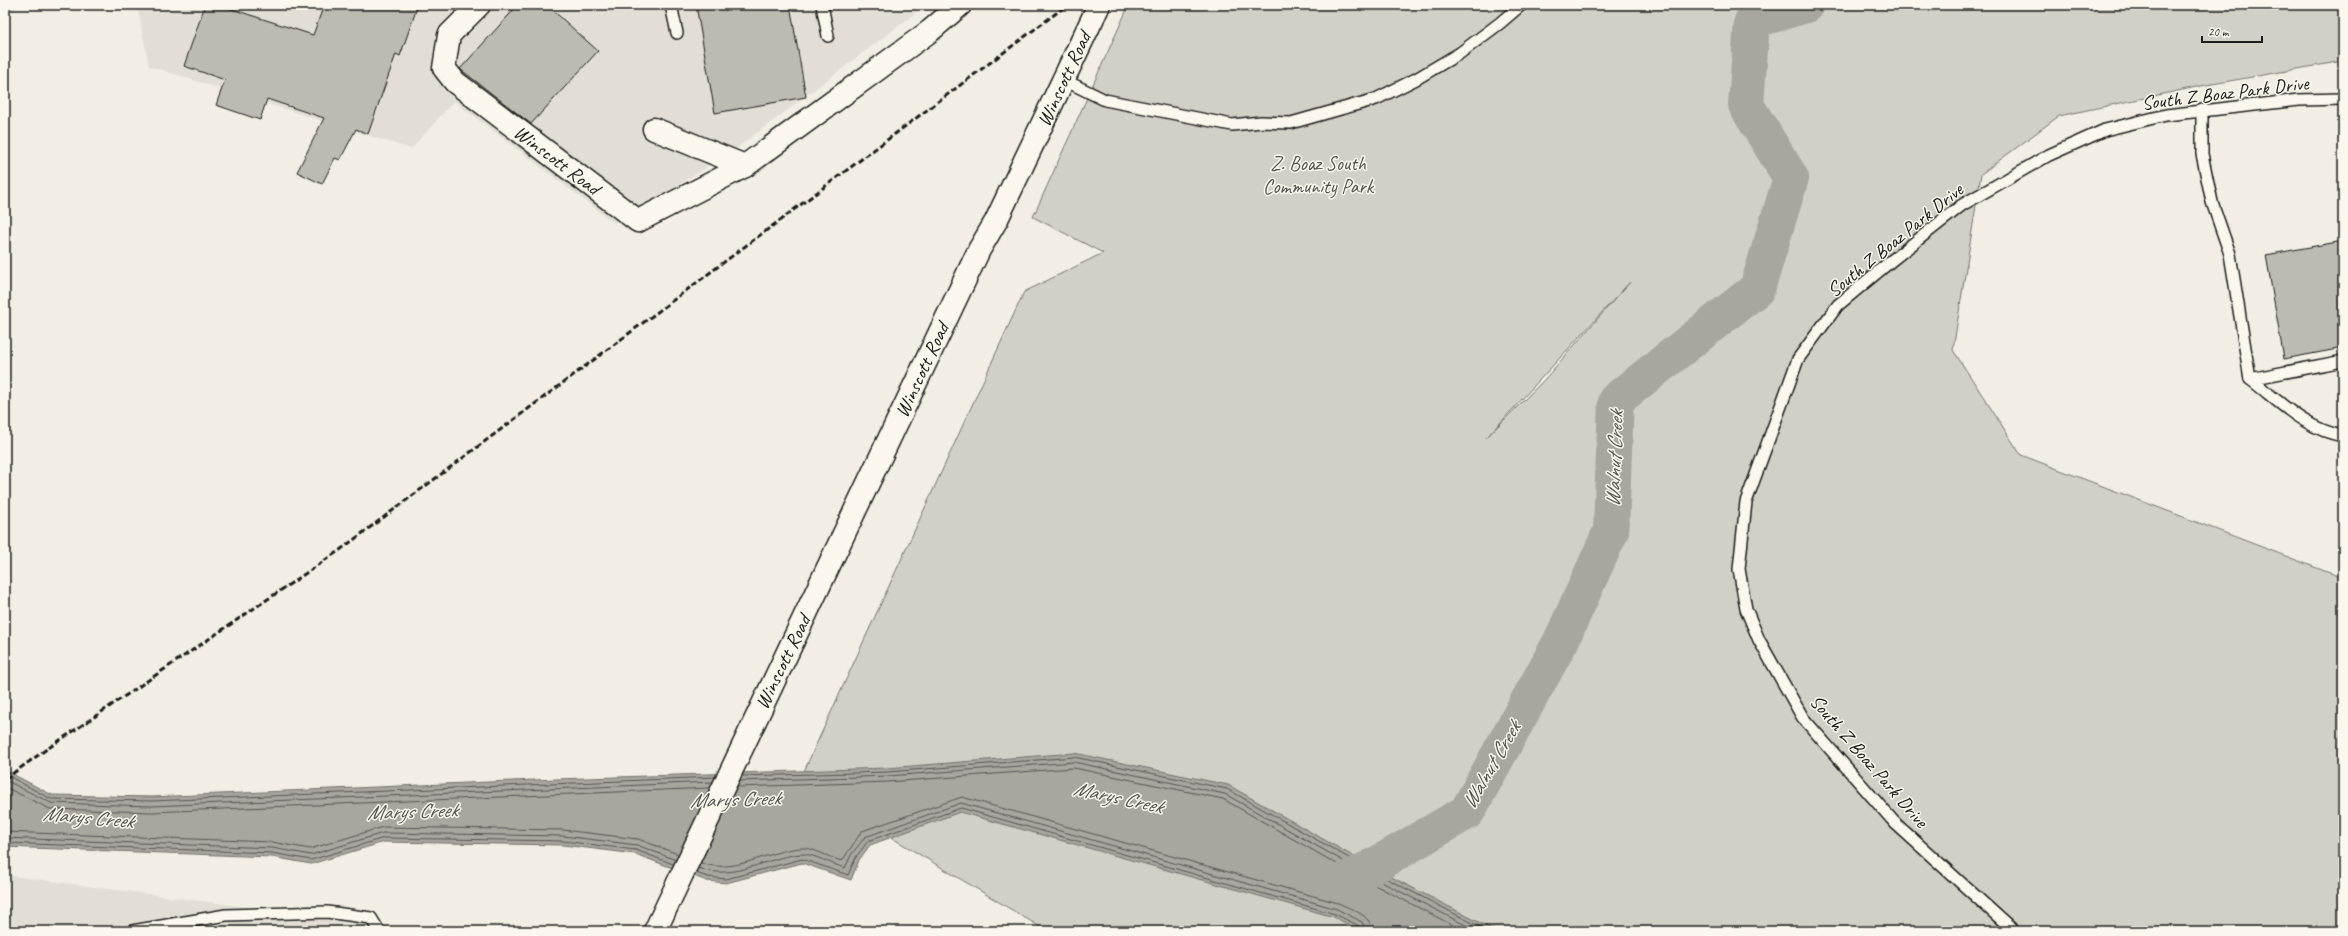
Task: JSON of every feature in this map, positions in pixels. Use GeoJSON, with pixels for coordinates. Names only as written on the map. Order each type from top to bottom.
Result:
{"type":"FeatureCollection","features":[{"type":"Feature","properties":{"kind":"main road","name":"Winscott Road"},"geometry":{"type":"LineString","coordinates":[[479,5],[449,35],[444,68],[455,82],[638,221],[745,166],[930,31],[960,5]]}},
{"type":"Feature","properties":{"kind":"main road","name":"Winscott Road"},"geometry":{"type":"LineString","coordinates":[[656,929],[979,250],[996,221],[1099,5]]}},
{"type":"Feature","properties":{"kind":"main road"},"geometry":{"type":"LineString","coordinates":[[654,129],[745,166]]}},
{"type":"Feature","properties":{"kind":"lane"},"geometry":{"type":"LineString","coordinates":[[671,5],[677,33]]}},
{"type":"Feature","properties":{"kind":"lane"},"geometry":{"type":"LineString","coordinates":[[822,5],[828,36]]}},
{"type":"Feature","properties":{"kind":"lane"},"geometry":{"type":"LineString","coordinates":[[1064,80],[1105,100],[1232,125],[1261,122],[1291,123],[1376,99],[1416,79],[1460,53],[1521,5]]}},
{"type":"Feature","properties":{"kind":"lane","name":"South Z Boaz Park Drive"},"geometry":{"type":"LineString","coordinates":[[2014,931],[1895,823],[1803,718],[1759,640],[1746,609],[1739,569],[1746,502],[1798,360],[1838,305],[1891,260],[1962,206],[2049,155],[2105,130],[2166,115],[2299,100],[2343,99]]}},
{"type":"Feature","properties":{"kind":"lane"},"geometry":{"type":"LineString","coordinates":[[2202,110],[2202,154],[2212,202],[2230,254],[2250,379],[2309,425],[2323,432],[2343,436]]}},
{"type":"Feature","properties":{"kind":"lane"},"geometry":{"type":"LineString","coordinates":[[2250,379],[2343,361]]}},
{"type":"Feature","properties":{"kind":"lane"},"geometry":{"type":"LineString","coordinates":[[132,931],[226,915],[327,912],[371,918],[379,931]]}},
{"type":"Feature","properties":{"kind":"shaded area"},"geometry":{"type":"Polygon","coordinates":[[[5,5],[22,5],[5,15],[5,5]]]}},
{"type":"Feature","properties":{"kind":"shaded area"},"geometry":{"type":"Polygon","coordinates":[[[137,5],[918,5],[921,9],[737,148],[647,205],[614,223],[454,101],[411,149],[149,66],[137,5]]]}},
{"type":"Feature","properties":{"kind":"shaded area"},"geometry":{"type":"Polygon","coordinates":[[[5,875],[427,931],[5,931],[5,875]]]}},
{"type":"Feature","properties":{"kind":"green space","name":"Z. Boaz South Community Park"},"geometry":{"type":"Polygon","coordinates":[[[1129,5],[2343,5],[2343,61],[2201,86],[2059,116],[1981,174],[1953,350],[2021,455],[2343,578],[2343,931],[1047,931],[799,782],[1024,292],[1103,253],[1033,217],[1129,5]],[[1630,282],[1486,438],[1544,380],[1630,282]]]}},
{"type":"Feature","properties":{"kind":"water","name":"Marys Creek"},"geometry":{"type":"Polygon","coordinates":[[[1074,753],[1228,785],[1372,867],[1496,931],[1361,931],[1334,917],[960,812],[870,845],[859,860],[851,880],[802,863],[726,883],[707,881],[635,854],[563,845],[384,842],[311,864],[272,857],[5,847],[5,770],[52,795],[152,797],[557,779],[887,768],[1074,753]]]}},
{"type":"Feature","properties":{"kind":"building"},"geometry":{"type":"Polygon","coordinates":[[[205,5],[219,5],[313,35],[324,5],[418,5],[400,56],[396,54],[368,134],[356,129],[340,160],[335,158],[322,184],[297,172],[324,118],[267,99],[260,120],[216,105],[225,80],[184,66],[205,5]]]}},
{"type":"Feature","properties":{"kind":"building"},"geometry":{"type":"Polygon","coordinates":[[[518,5],[547,5],[598,51],[531,124],[460,69],[518,5]]]}},
{"type":"Feature","properties":{"kind":"building"},"geometry":{"type":"Polygon","coordinates":[[[696,5],[790,5],[806,97],[715,113],[696,5]]]}},
{"type":"Feature","properties":{"kind":"building"},"geometry":{"type":"Polygon","coordinates":[[[2343,241],[2343,348],[2284,359],[2266,255],[2343,241]]]}},
{"type":"Feature","properties":{"kind":"waterway","name":"Walnut Creek"},"geometry":{"type":"LineString","coordinates":[[1341,882],[1372,867],[1467,812],[1561,641],[1611,531],[1616,400],[1757,289],[1791,178],[1746,105],[1752,21],[1806,5]]}},
{"type":"Feature","properties":{"kind":"railway"},"geometry":{"type":"LineString","coordinates":[[5,779],[340,550],[1067,5]]}}]}
